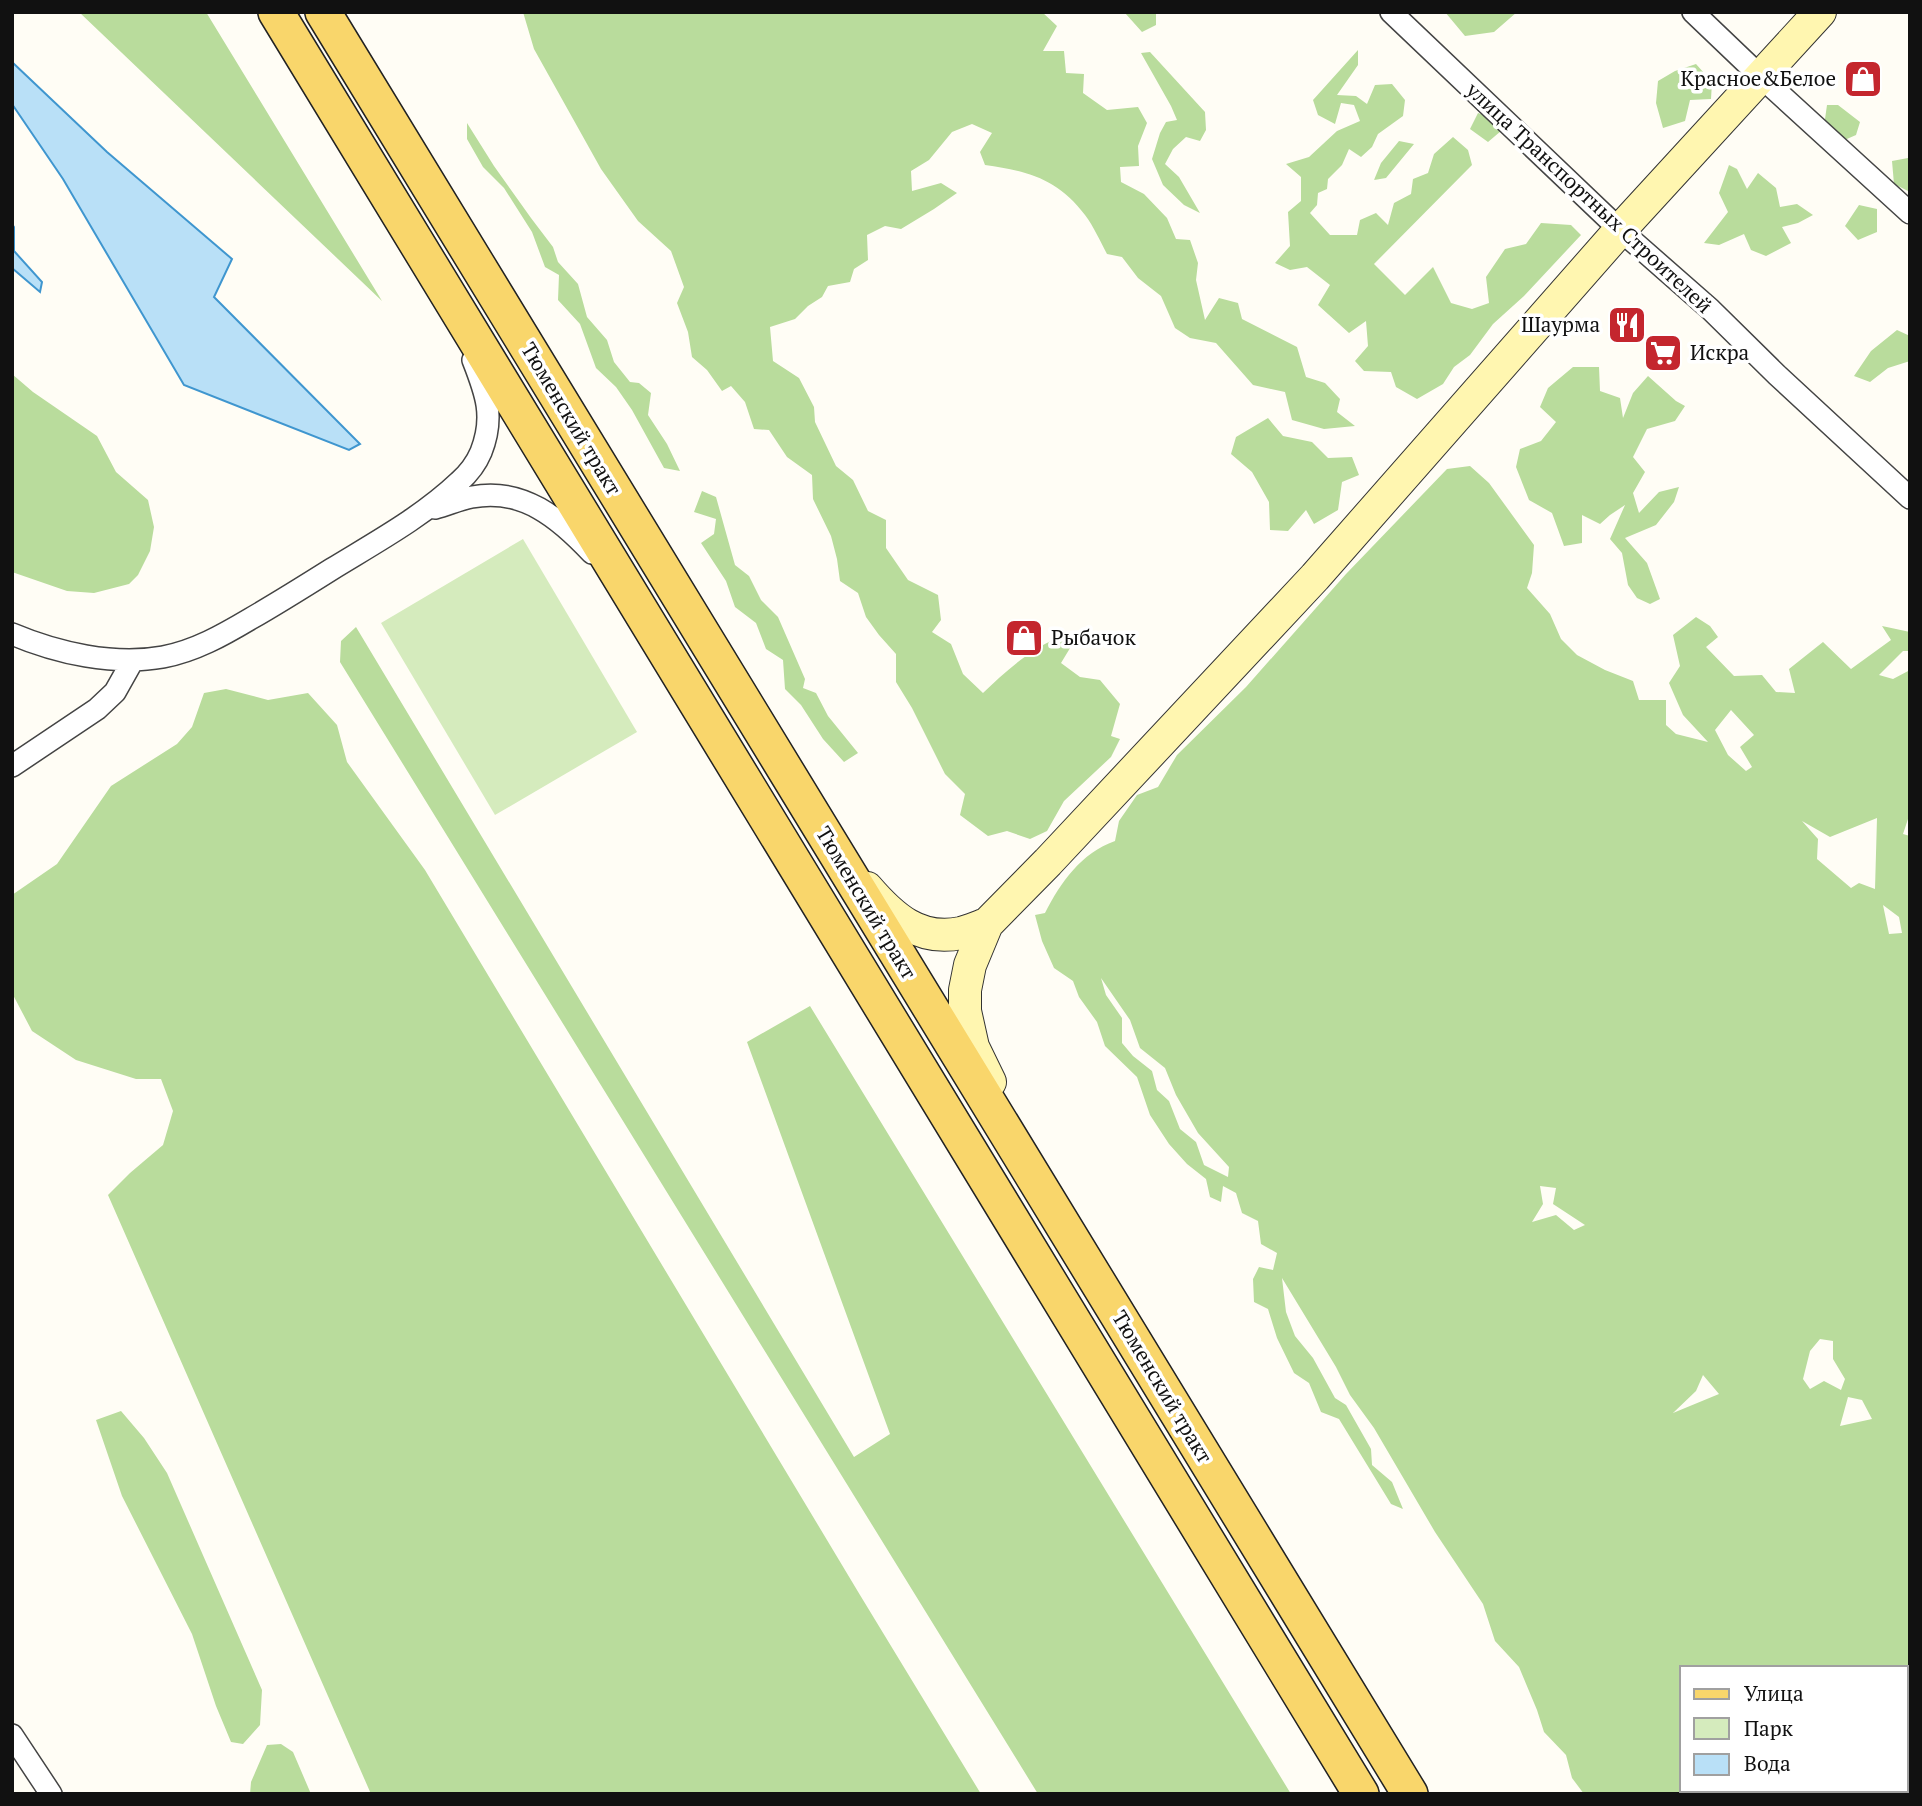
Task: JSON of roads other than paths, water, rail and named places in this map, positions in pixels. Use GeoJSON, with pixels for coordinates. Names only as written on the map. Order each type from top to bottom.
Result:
{"type":"FeatureCollection","features":[{"type":"Feature","properties":{"kind":"main road","name":"Тюменский тракт"},"geometry":{"type":"LineString","coordinates":[[276,12],[1361,1794]]}},
{"type":"Feature","properties":{"kind":"main road","name":"Тюменский тракт"},"geometry":{"type":"LineString","coordinates":[[323,12],[1410,1794]]}},
{"type":"Feature","properties":{"kind":"street","name":"улица Транспортных Строителей"},"geometry":{"type":"LineString","coordinates":[[1391,12],[1620,230],[1710,309],[1910,498]]}},
{"type":"Feature","properties":{"kind":"street"},"geometry":{"type":"LineString","coordinates":[[1693,12],[1910,213]]}},
{"type":"Feature","properties":{"kind":"street"},"geometry":{"type":"LineString","coordinates":[[1039,1186],[973,1047],[965,1011],[965,990],[970,965],[987,924],[1058,852],[1315,577],[1620,230],[1820,12]]}},
{"type":"Feature","properties":{"kind":"street"},"geometry":{"type":"LineString","coordinates":[[12,634],[78,654],[132,660],[163,657],[194,648],[285,598],[423,512],[472,469],[481,453],[489,420],[484,390],[445,289]]}},
{"type":"Feature","properties":{"kind":"street"},"geometry":{"type":"LineString","coordinates":[[423,512],[471,497],[488,495],[527,502],[546,511],[570,530],[628,590]]}},
{"type":"Feature","properties":{"kind":"street"},"geometry":{"type":"LineString","coordinates":[[12,766],[97,709],[115,692],[132,660]]}},
{"type":"Feature","properties":{"kind":"street"},"geometry":{"type":"LineString","coordinates":[[833,849],[879,903],[907,926],[925,933],[942,935],[960,933],[987,924]]}},
{"type":"Feature","properties":{"kind":"street"},"geometry":{"type":"LineString","coordinates":[[12,1735],[51,1794]]}},
{"type":"Feature","properties":{"kind":"water"},"geometry":{"type":"Polygon","coordinates":[[[12,62],[107,152],[232,259],[214,297],[360,444],[349,450],[184,385],[63,179],[12,104],[12,62]]]}},
{"type":"Feature","properties":{"kind":"water"},"geometry":{"type":"Polygon","coordinates":[[[12,224],[14,251],[42,282],[40,292],[12,268],[12,224]]]}},
{"type":"Feature","properties":{"kind":"place","name":"Красное&Белое"},"geometry":{"type":"Point","coordinates":[1863,79]}},
{"type":"Feature","properties":{"kind":"place","name":"Шаурма"},"geometry":{"type":"Point","coordinates":[1627,325]}},
{"type":"Feature","properties":{"kind":"place","name":"Искра"},"geometry":{"type":"Point","coordinates":[1663,353]}},
{"type":"Feature","properties":{"kind":"place","name":"Рыбачок"},"geometry":{"type":"Point","coordinates":[1024,638]}}]}
